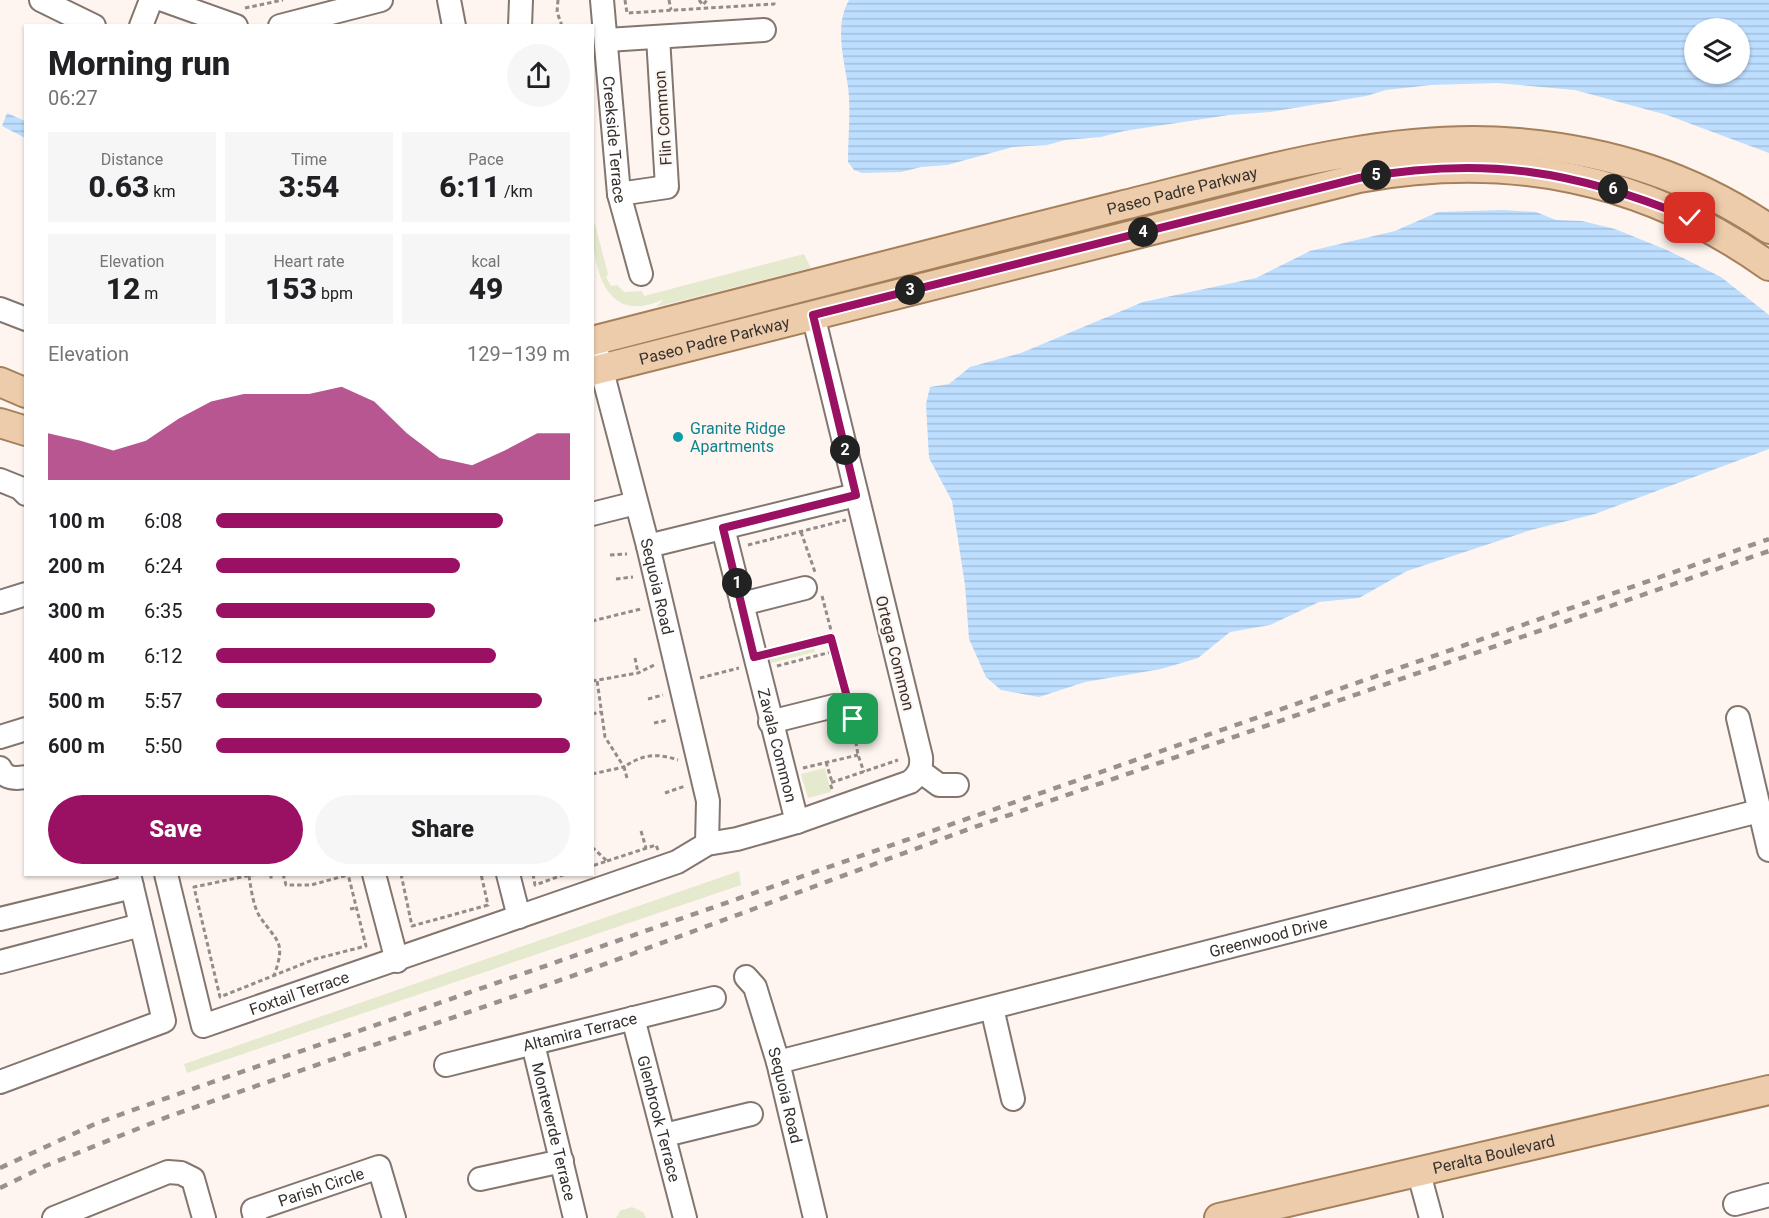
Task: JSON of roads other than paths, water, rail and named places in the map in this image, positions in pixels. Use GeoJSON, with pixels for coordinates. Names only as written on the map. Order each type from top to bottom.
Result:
{"type":"FeatureCollection","features":[{"type":"Feature","properties":{"kind":"main road","name":"Paseo Padre Parkway"},"geometry":{"type":"LineString","coordinates":[[594,337],[1249,174],[1398,146],[1461,141],[1516,142],[1622,160],[1670,174],[1720,198],[1769,229]]}},
{"type":"Feature","properties":{"kind":"main road","name":"Paseo Padre Parkway"},"geometry":{"type":"LineString","coordinates":[[597,370],[1359,178],[1443,166],[1489,167],[1548,173],[1628,193],[1690,218],[1741,246],[1769,266]]}},
{"type":"Feature","properties":{"kind":"main road"},"geometry":{"type":"LineString","coordinates":[[0,382],[24,392]]}},
{"type":"Feature","properties":{"kind":"main road"},"geometry":{"type":"LineString","coordinates":[[0,423],[24,430]]}},
{"type":"Feature","properties":{"kind":"main road","name":"Peralta Boulevard"},"geometry":{"type":"LineString","coordinates":[[1219,1218],[1769,1090]]}},
{"type":"Feature","properties":{"kind":"street"},"geometry":{"type":"LineString","coordinates":[[40,0],[90,24]]}},
{"type":"Feature","properties":{"kind":"street"},"geometry":{"type":"LineString","coordinates":[[142,24],[151,0]]}},
{"type":"Feature","properties":{"kind":"street"},"geometry":{"type":"LineString","coordinates":[[164,0],[238,16]]}},
{"type":"Feature","properties":{"kind":"street"},"geometry":{"type":"LineString","coordinates":[[288,24],[381,0]]}},
{"type":"Feature","properties":{"kind":"street"},"geometry":{"type":"LineString","coordinates":[[449,0],[454,24]]}},
{"type":"Feature","properties":{"kind":"street"},"geometry":{"type":"LineString","coordinates":[[520,24],[521,0]]}},
{"type":"Feature","properties":{"kind":"street","name":"Creekside Terrace"},"geometry":{"type":"LineString","coordinates":[[602,0],[608,40],[619,195],[641,274]]}},
{"type":"Feature","properties":{"kind":"street"},"geometry":{"type":"LineString","coordinates":[[608,40],[764,30]]}},
{"type":"Feature","properties":{"kind":"street","name":"Flin Common"},"geometry":{"type":"LineString","coordinates":[[619,195],[667,187],[657,37]]}},
{"type":"Feature","properties":{"kind":"street"},"geometry":{"type":"LineString","coordinates":[[0,309],[24,318]]}},
{"type":"Feature","properties":{"kind":"street","name":"Ortega Common"},"geometry":{"type":"LineString","coordinates":[[813,315],[921,757],[920,771]]}},
{"type":"Feature","properties":{"kind":"street","name":"Sequoia Road"},"geometry":{"type":"LineString","coordinates":[[594,345],[597,370],[636,503],[638,550],[708,801],[707,844]]}},
{"type":"Feature","properties":{"kind":"street"},"geometry":{"type":"LineString","coordinates":[[0,480],[24,492]]}},
{"type":"Feature","properties":{"kind":"street"},"geometry":{"type":"LineString","coordinates":[[638,550],[856,495]]}},
{"type":"Feature","properties":{"kind":"street"},"geometry":{"type":"LineString","coordinates":[[594,514],[636,503]]}},
{"type":"Feature","properties":{"kind":"street","name":"Zavala Common"},"geometry":{"type":"LineString","coordinates":[[723,528],[797,822]]}},
{"type":"Feature","properties":{"kind":"street"},"geometry":{"type":"LineString","coordinates":[[742,604],[814,585]]}},
{"type":"Feature","properties":{"kind":"street"},"geometry":{"type":"LineString","coordinates":[[0,602],[24,595]]}},
{"type":"Feature","properties":{"kind":"street"},"geometry":{"type":"LineString","coordinates":[[770,722],[844,703]]}},
{"type":"Feature","properties":{"kind":"street"},"geometry":{"type":"LineString","coordinates":[[1738,718],[1769,850]]}},
{"type":"Feature","properties":{"kind":"street"},"geometry":{"type":"LineString","coordinates":[[0,737],[24,730]]}},
{"type":"Feature","properties":{"kind":"street"},"geometry":{"type":"LineString","coordinates":[[0,768],[2,774],[11,778],[24,777]]}},
{"type":"Feature","properties":{"kind":"street"},"geometry":{"type":"LineString","coordinates":[[707,844],[737,839],[797,822],[910,782],[920,771],[939,784],[957,785]]}},
{"type":"Feature","properties":{"kind":"street","name":"Greenwood Drive"},"geometry":{"type":"LineString","coordinates":[[778,1062],[1759,811]]}},
{"type":"Feature","properties":{"kind":"street","name":"Foxtail Terrace"},"geometry":{"type":"LineString","coordinates":[[166,876],[203,1026],[397,961],[677,862],[707,844]]}},
{"type":"Feature","properties":{"kind":"street"},"geometry":{"type":"LineString","coordinates":[[375,876],[397,961]]}},
{"type":"Feature","properties":{"kind":"street"},"geometry":{"type":"LineString","coordinates":[[509,876],[519,917]]}},
{"type":"Feature","properties":{"kind":"street"},"geometry":{"type":"LineString","coordinates":[[0,919],[130,881],[164,1021],[1,1079]]}},
{"type":"Feature","properties":{"kind":"street"},"geometry":{"type":"LineString","coordinates":[[0,963],[141,925]]}},
{"type":"Feature","properties":{"kind":"street","name":"Sequoia Road"},"geometry":{"type":"LineString","coordinates":[[746,977],[756,987],[778,1062],[815,1218]]}},
{"type":"Feature","properties":{"kind":"street","name":"Altamira Terrace"},"geometry":{"type":"LineString","coordinates":[[447,1065],[714,998]]}},
{"type":"Feature","properties":{"kind":"street"},"geometry":{"type":"LineString","coordinates":[[992,1008],[1013,1099]]}},
{"type":"Feature","properties":{"kind":"street","name":"Glenbrook Terrace"},"geometry":{"type":"LineString","coordinates":[[633,1018],[685,1218]]}},
{"type":"Feature","properties":{"kind":"street","name":"Monteverde Terrace"},"geometry":{"type":"LineString","coordinates":[[533,1044],[575,1218]]}},
{"type":"Feature","properties":{"kind":"street"},"geometry":{"type":"LineString","coordinates":[[665,1135],[751,1114]]}},
{"type":"Feature","properties":{"kind":"street"},"geometry":{"type":"LineString","coordinates":[[480,1179],[562,1161]]}},
{"type":"Feature","properties":{"kind":"street","name":"Parish Circle"},"geometry":{"type":"LineString","coordinates":[[255,1218],[253,1210],[380,1167],[394,1218]]}},
{"type":"Feature","properties":{"kind":"street"},"geometry":{"type":"LineString","coordinates":[[1418,1170],[1431,1218]]}},
{"type":"Feature","properties":{"kind":"street"},"geometry":{"type":"LineString","coordinates":[[54,1218],[168,1172],[181,1173],[193,1179],[204,1218]]}},
{"type":"Feature","properties":{"kind":"street"},"geometry":{"type":"LineString","coordinates":[[1735,1204],[1769,1195]]}},
{"type":"Feature","properties":{"kind":"water"},"geometry":{"type":"Polygon","coordinates":[[[849,0],[1769,0],[1769,153],[1667,115],[1575,90],[1497,83],[1431,85],[1386,90],[1366,96],[1270,112],[1229,115],[1124,131],[1101,137],[1065,140],[1047,145],[1013,147],[947,165],[921,167],[901,172],[862,173],[854,170],[848,162],[849,96],[843,54],[842,20],[849,0]]]}},
{"type":"Feature","properties":{"kind":"water"},"geometry":{"type":"Polygon","coordinates":[[[7,113],[24,121],[24,137],[2,126],[7,113]]]}},
{"type":"Feature","properties":{"kind":"water"},"geometry":{"type":"Polygon","coordinates":[[[1503,210],[1536,212],[1556,220],[1582,221],[1615,229],[1667,250],[1721,277],[1769,315],[1769,449],[1595,514],[1531,530],[1407,571],[1359,598],[1319,602],[1270,625],[1230,632],[1198,658],[1161,669],[1085,682],[1039,697],[1001,690],[986,677],[969,639],[965,585],[952,501],[929,458],[926,404],[930,387],[949,384],[970,367],[1021,353],[1143,302],[1256,278],[1310,251],[1395,231],[1438,212],[1503,210]]]}},
{"type":"Feature","properties":{"kind":"railway"},"geometry":{"type":"LineString","coordinates":[[0,1168],[97,1123],[161,1100],[1769,539]]}},
{"type":"Feature","properties":{"kind":"railway"},"geometry":{"type":"LineString","coordinates":[[0,1188],[45,1166],[167,1117],[578,974],[969,829],[1769,551]]}},
{"type":"Feature","properties":{"kind":"place","name":"Granite Ridge Apartments"},"geometry":{"type":"Point","coordinates":[678,437]}}]}
